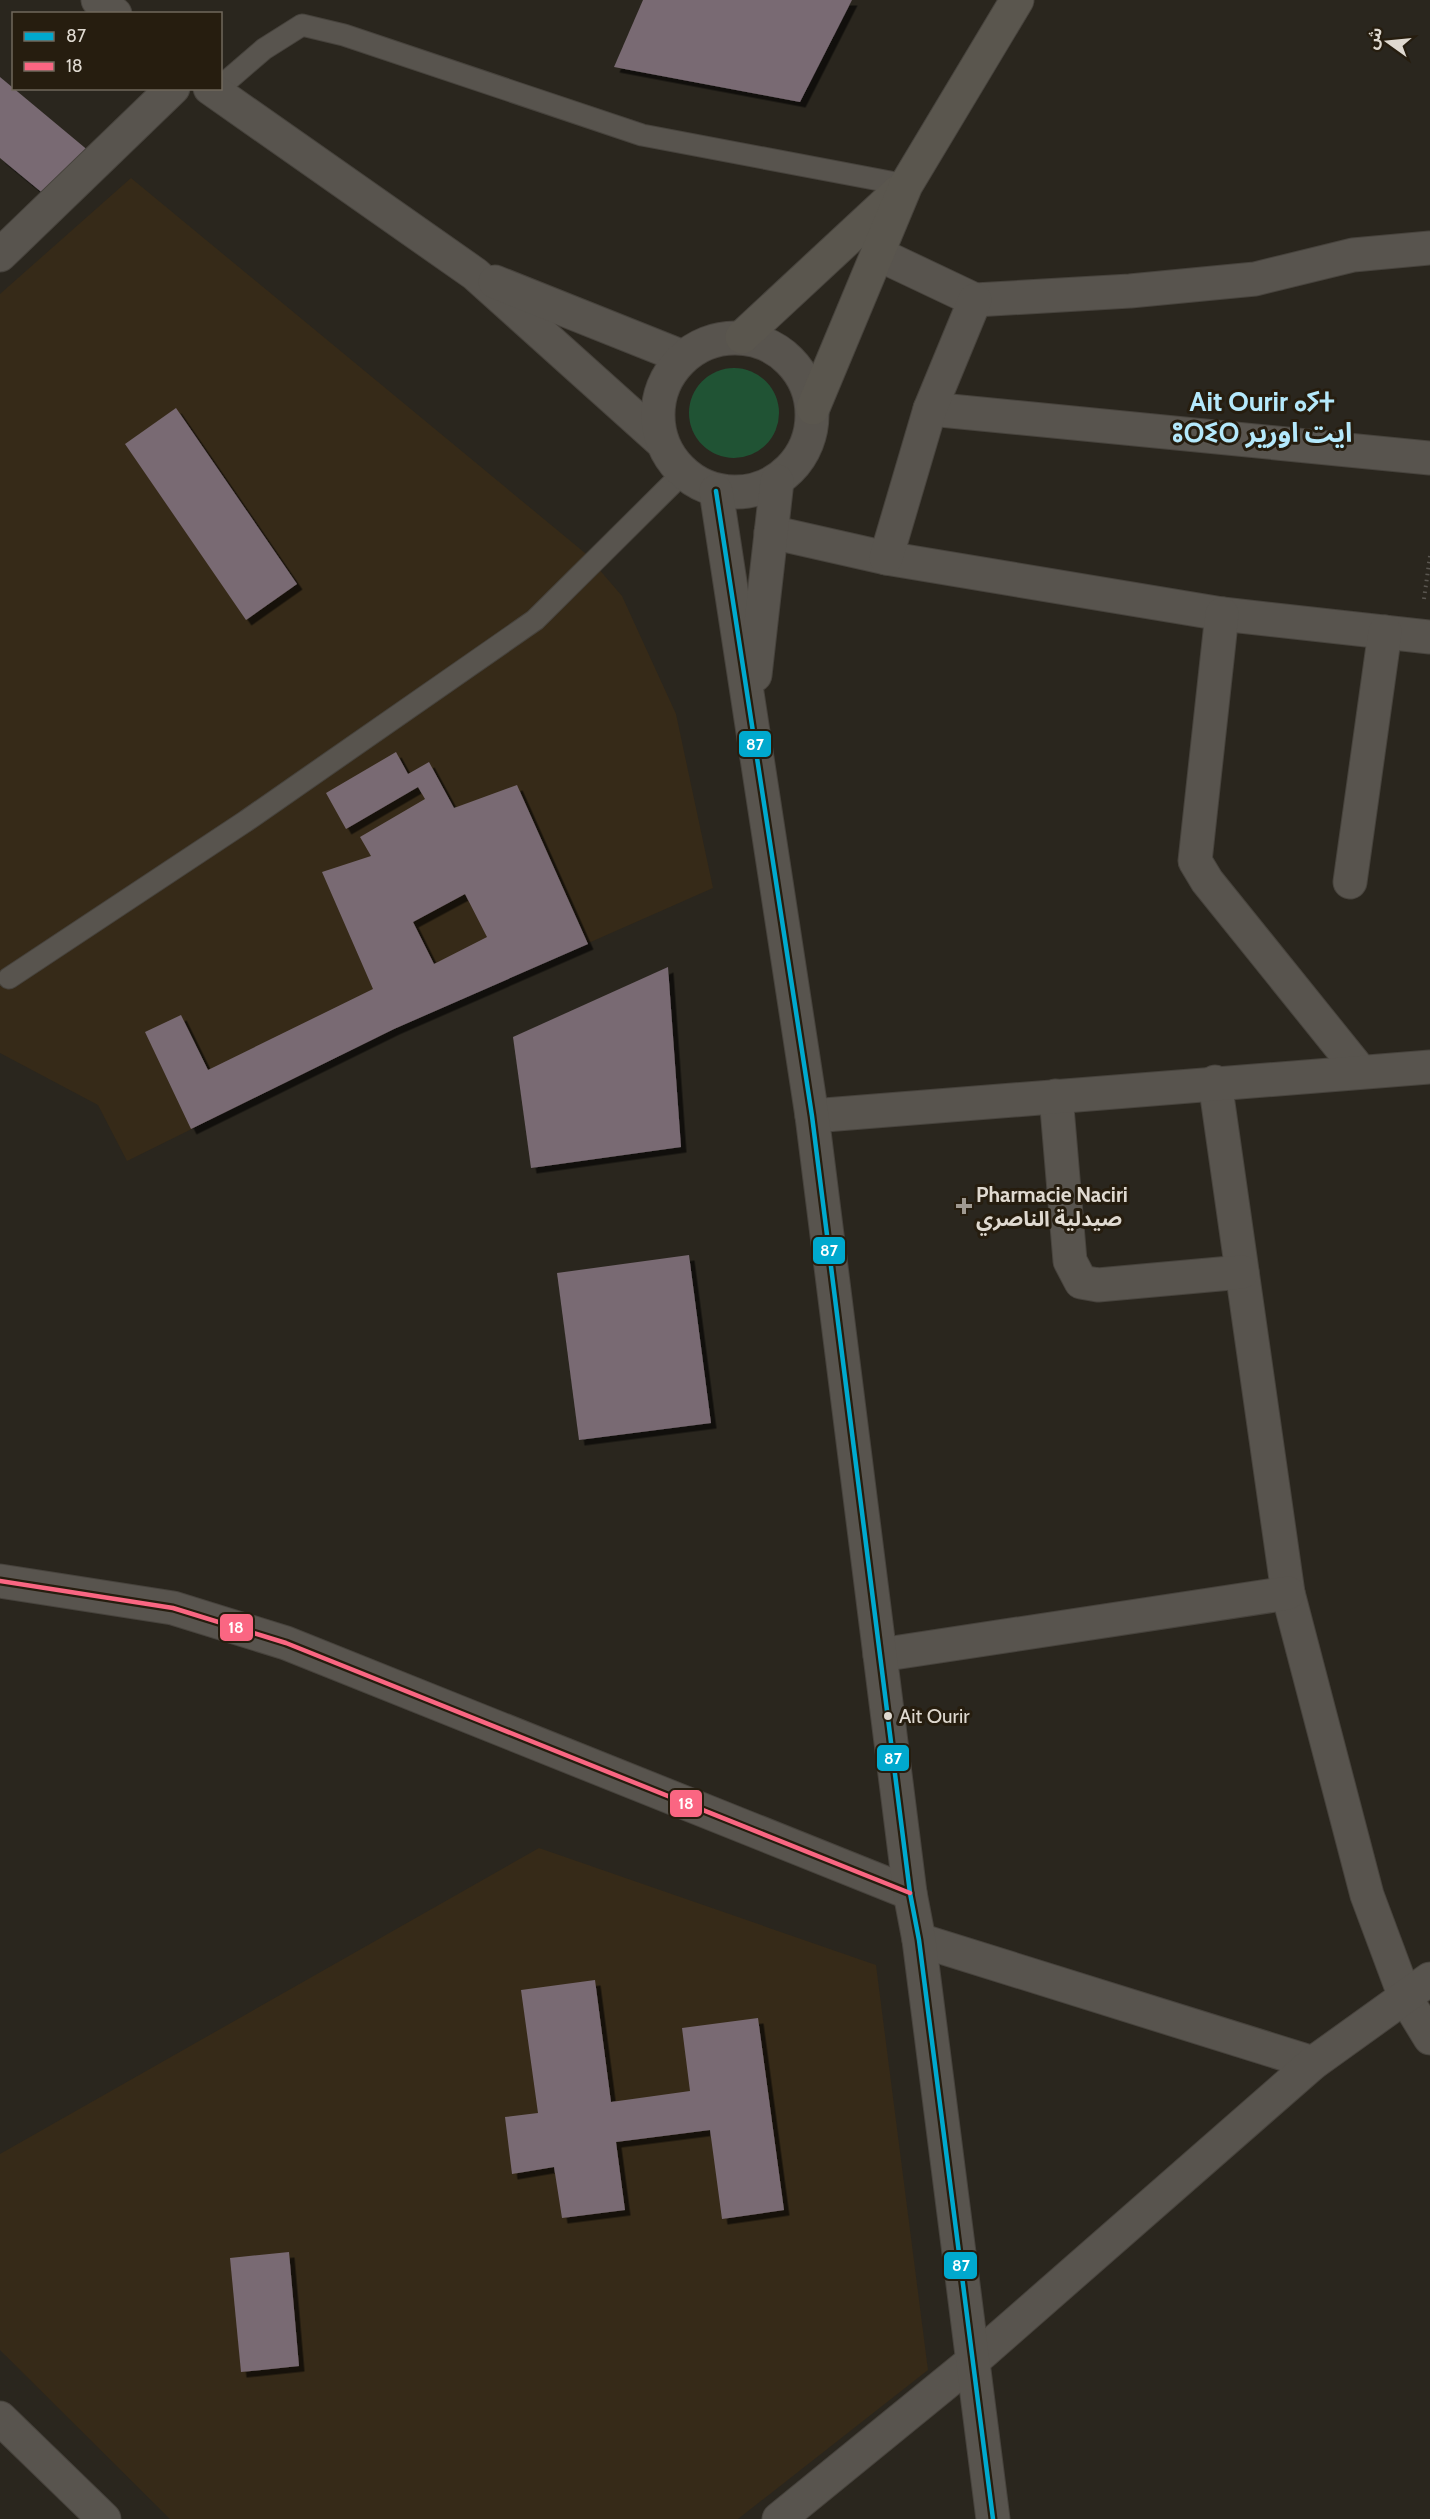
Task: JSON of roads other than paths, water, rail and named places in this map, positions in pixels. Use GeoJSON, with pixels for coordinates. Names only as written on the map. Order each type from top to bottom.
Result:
{"type":"FeatureCollection","features":[{"type":"Feature","properties":{"kind":"main road"},"geometry":{"type":"LineString","coordinates":[[813,408],[906,185],[1017,0]]}},
{"type":"Feature","properties":{"kind":"main road"},"geometry":{"type":"LineString","coordinates":[[742,337],[906,185]]}},
{"type":"Feature","properties":{"kind":"street"},"geometry":{"type":"LineString","coordinates":[[98,0],[113,12]]}},
{"type":"Feature","properties":{"kind":"street"},"geometry":{"type":"LineString","coordinates":[[0,255],[172,90]]}},
{"type":"Feature","properties":{"kind":"street"},"geometry":{"type":"LineString","coordinates":[[217,90],[475,274],[662,442]]}},
{"type":"Feature","properties":{"kind":"street"},"geometry":{"type":"LineString","coordinates":[[878,254],[975,300],[1130,291],[1255,279],[1353,255],[1430,248]]}},
{"type":"Feature","properties":{"kind":"street"},"geometry":{"type":"LineString","coordinates":[[475,274],[683,357]]}},
{"type":"Feature","properties":{"kind":"street"},"geometry":{"type":"LineString","coordinates":[[886,558],[930,409],[975,300]]}},
{"type":"Feature","properties":{"kind":"street"},"geometry":{"type":"LineString","coordinates":[[742,337],[768,344],[790,360],[805,381],[813,408],[811,429],[805,450],[793,467],[777,481],[748,492],[716,491],[698,484],[683,474],[670,459],[662,442],[657,419],[660,396],[668,375],[683,357],[701,345],[721,338],[742,337]]}},
{"type":"Feature","properties":{"kind":"street"},"geometry":{"type":"LineString","coordinates":[[930,409],[1430,458]]}},
{"type":"Feature","properties":{"kind":"street"},"geometry":{"type":"LineString","coordinates":[[750,722],[777,481]]}},
{"type":"Feature","properties":{"kind":"street"},"geometry":{"type":"LineString","coordinates":[[716,491],[812,1116],[910,1893],[919,1940],[993,2519]]}},
{"type":"Feature","properties":{"kind":"street"},"geometry":{"type":"LineString","coordinates":[[771,532],[886,558],[1222,614],[1430,637]]}},
{"type":"Feature","properties":{"kind":"street"},"geometry":{"type":"LineString","coordinates":[[1222,614],[1195,861],[1207,881],[1360,1071]]}},
{"type":"Feature","properties":{"kind":"street"},"geometry":{"type":"LineString","coordinates":[[1350,882],[1385,632]]}},
{"type":"Feature","properties":{"kind":"street"},"geometry":{"type":"LineString","coordinates":[[812,1116],[1215,1082],[1430,1067]]}},
{"type":"Feature","properties":{"kind":"street"},"geometry":{"type":"LineString","coordinates":[[1215,1082],[1288,1593],[1366,1895],[1417,1988],[1430,2038]]}},
{"type":"Feature","properties":{"kind":"street"},"geometry":{"type":"LineString","coordinates":[[1056,1096],[1070,1261],[1081,1282],[1098,1285],[1242,1272]]}},
{"type":"Feature","properties":{"kind":"street"},"geometry":{"type":"LineString","coordinates":[[0,1581],[172,1608],[286,1644],[910,1893]]}},
{"type":"Feature","properties":{"kind":"street"},"geometry":{"type":"LineString","coordinates":[[880,1655],[1288,1593]]}},
{"type":"Feature","properties":{"kind":"street"},"geometry":{"type":"LineString","coordinates":[[919,1940],[1313,2063]]}},
{"type":"Feature","properties":{"kind":"street"},"geometry":{"type":"LineString","coordinates":[[779,2519],[974,2360],[1313,2063],[1417,1988]]}},
{"type":"Feature","properties":{"kind":"street"},"geometry":{"type":"LineString","coordinates":[[0,2418],[104,2519]]}},
{"type":"Feature","properties":{"kind":"lane"},"geometry":{"type":"LineString","coordinates":[[222,84],[264,49],[302,25],[345,35],[642,135],[906,185]]}},
{"type":"Feature","properties":{"kind":"lane"},"geometry":{"type":"LineString","coordinates":[[9,978],[246,821],[535,620],[683,474]]}},
{"type":"Feature","properties":{"kind":"place","name":"Pharmacie Naciri صيدلية الناصري"},"geometry":{"type":"Point","coordinates":[964,1206]}},
{"type":"Feature","properties":{"kind":"place","name":"Ait Ourir"},"geometry":{"type":"Point","coordinates":[888,1716]}},
{"type":"Feature","properties":{"kind":"district","name":"Ait Ourir ⴰⵢⵜ ⵓⵔⵉⵔ ايت اورير"},"geometry":{"type":"Point","coordinates":[1262,416]}}]}
